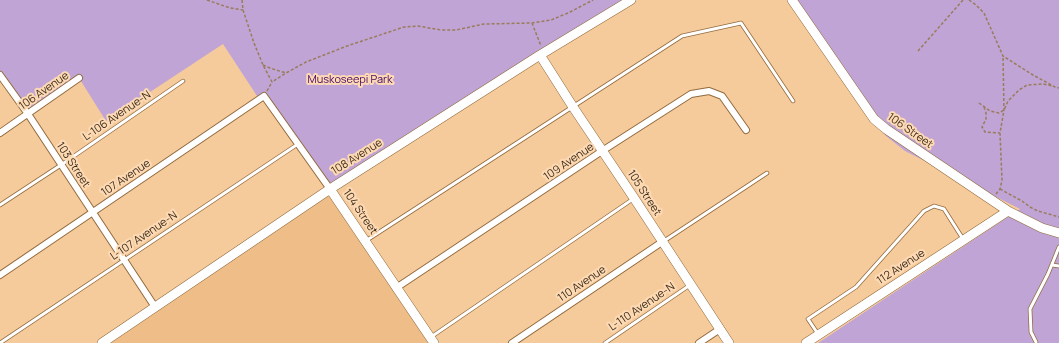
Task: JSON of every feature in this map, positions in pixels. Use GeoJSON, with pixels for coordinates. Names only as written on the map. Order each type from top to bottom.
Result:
{"type":"FeatureCollection","features":[{"type":"Feature","properties":{"kind":"street","name":"108 Avenue"},"geometry":{"type":"LineString","coordinates":[[102,343],[330,189],[542,54],[631,0]]}},
{"type":"Feature","properties":{"kind":"street","name":"106 Street"},"geometry":{"type":"LineString","coordinates":[[792,0],[874,119],[886,129],[1008,211],[1042,228],[1059,233]]}},
{"type":"Feature","properties":{"kind":"street","name":"105 Street"},"geometry":{"type":"LineString","coordinates":[[542,54],[572,107],[634,198],[729,343]]}},
{"type":"Feature","properties":{"kind":"street","name":"103 Street"},"geometry":{"type":"LineString","coordinates":[[0,75],[28,114],[92,213],[156,307]]}},
{"type":"Feature","properties":{"kind":"street","name":"106 Avenue"},"geometry":{"type":"LineString","coordinates":[[0,133],[79,78]]}},
{"type":"Feature","properties":{"kind":"street","name":"109 Avenue"},"geometry":{"type":"LineString","coordinates":[[396,288],[602,151],[691,94],[709,91],[722,96],[746,130]]}},
{"type":"Feature","properties":{"kind":"street","name":"104 Street"},"geometry":{"type":"LineString","coordinates":[[264,96],[330,189],[432,340]]}},
{"type":"Feature","properties":{"kind":"street","name":"107 Avenue"},"geometry":{"type":"LineString","coordinates":[[0,275],[264,96]]}},
{"type":"Feature","properties":{"kind":"street","name":"112 Avenue"},"geometry":{"type":"LineString","coordinates":[[806,343],[1008,211]]}},
{"type":"Feature","properties":{"kind":"street","name":"110 Avenue"},"geometry":{"type":"LineString","coordinates":[[512,343],[662,242]]}},
{"type":"Feature","properties":{"kind":"street"},"geometry":{"type":"LineString","coordinates":[[699,343],[720,329]]}},
{"type":"Feature","properties":{"kind":"lane"},"geometry":{"type":"LineString","coordinates":[[365,241],[682,36],[741,23],[793,101]]}},
{"type":"Feature","properties":{"kind":"lane","name":"L-106 Avenue-N"},"geometry":{"type":"LineString","coordinates":[[0,205],[183,81]]}},
{"type":"Feature","properties":{"kind":"lane","name":"L-107 Avenue-N"},"geometry":{"type":"LineString","coordinates":[[0,343],[298,144]]}},
{"type":"Feature","properties":{"kind":"lane"},"geometry":{"type":"LineString","coordinates":[[662,242],[767,173]]}},
{"type":"Feature","properties":{"kind":"lane"},"geometry":{"type":"LineString","coordinates":[[432,340],[634,198]]}},
{"type":"Feature","properties":{"kind":"lane"},"geometry":{"type":"LineString","coordinates":[[819,335],[808,319],[856,288],[924,211],[934,206],[944,210],[964,241]]}},
{"type":"Feature","properties":{"kind":"lane"},"geometry":{"type":"LineString","coordinates":[[1036,342],[1032,332],[1030,309],[1048,274],[1059,247]]}},
{"type":"Feature","properties":{"kind":"lane"},"geometry":{"type":"LineString","coordinates":[[1052,265],[1059,266]]}},
{"type":"Feature","properties":{"kind":"lane","name":"L-110 Avenue-N"},"geometry":{"type":"LineString","coordinates":[[604,343],[690,285]]}},
{"type":"Feature","properties":{"kind":"path"},"geometry":{"type":"LineString","coordinates":[[207,0],[230,8],[243,10]]}},
{"type":"Feature","properties":{"kind":"path"},"geometry":{"type":"LineString","coordinates":[[242,0],[243,10],[254,43],[272,82]]}},
{"type":"Feature","properties":{"kind":"path"},"geometry":{"type":"LineString","coordinates":[[264,96],[272,82],[306,62],[347,46],[404,28],[418,26],[441,30],[456,30],[484,24],[532,23],[551,20],[593,0]]}},
{"type":"Feature","properties":{"kind":"path"},"geometry":{"type":"LineString","coordinates":[[918,51],[963,0]]}},
{"type":"Feature","properties":{"kind":"path"},"geometry":{"type":"LineString","coordinates":[[969,0],[984,13],[1003,56],[1004,110],[1000,133],[1002,180],[1000,189],[992,200]]}},
{"type":"Feature","properties":{"kind":"path"},"geometry":{"type":"LineString","coordinates":[[532,23],[541,46],[542,54]]}},
{"type":"Feature","properties":{"kind":"path"},"geometry":{"type":"LineString","coordinates":[[1003,56],[1033,75],[1059,88]]}},
{"type":"Feature","properties":{"kind":"path"},"geometry":{"type":"LineString","coordinates":[[263,65],[286,73]]}},
{"type":"Feature","properties":{"kind":"path"},"geometry":{"type":"LineString","coordinates":[[979,103],[990,111],[999,113],[1004,110],[1008,101],[1019,90],[1027,85],[1042,84],[1055,86]]}},
{"type":"Feature","properties":{"kind":"path"},"geometry":{"type":"LineString","coordinates":[[984,106],[986,119],[982,127],[985,132],[1000,133]]}},
{"type":"Feature","properties":{"kind":"path"},"geometry":{"type":"LineString","coordinates":[[1000,189],[1038,211],[1059,217]]}},
{"type":"Feature","properties":{"kind":"shaded area"},"geometry":{"type":"Polygon","coordinates":[[[330,189],[434,343],[102,343],[330,189]]]}},
{"type":"Feature","properties":{"kind":"green space","name":"Muskoseepi Park"},"geometry":{"type":"Polygon","coordinates":[[[0,0],[628,0],[329,191],[264,97],[259,99],[223,44],[106,121],[79,78],[28,114],[0,75],[0,0]]]}},
{"type":"Feature","properties":{"kind":"green space"},"geometry":{"type":"Polygon","coordinates":[[[792,0],[1059,0],[1059,343],[818,343],[1020,209],[905,151],[886,136],[834,68],[792,0]]]}}]}
